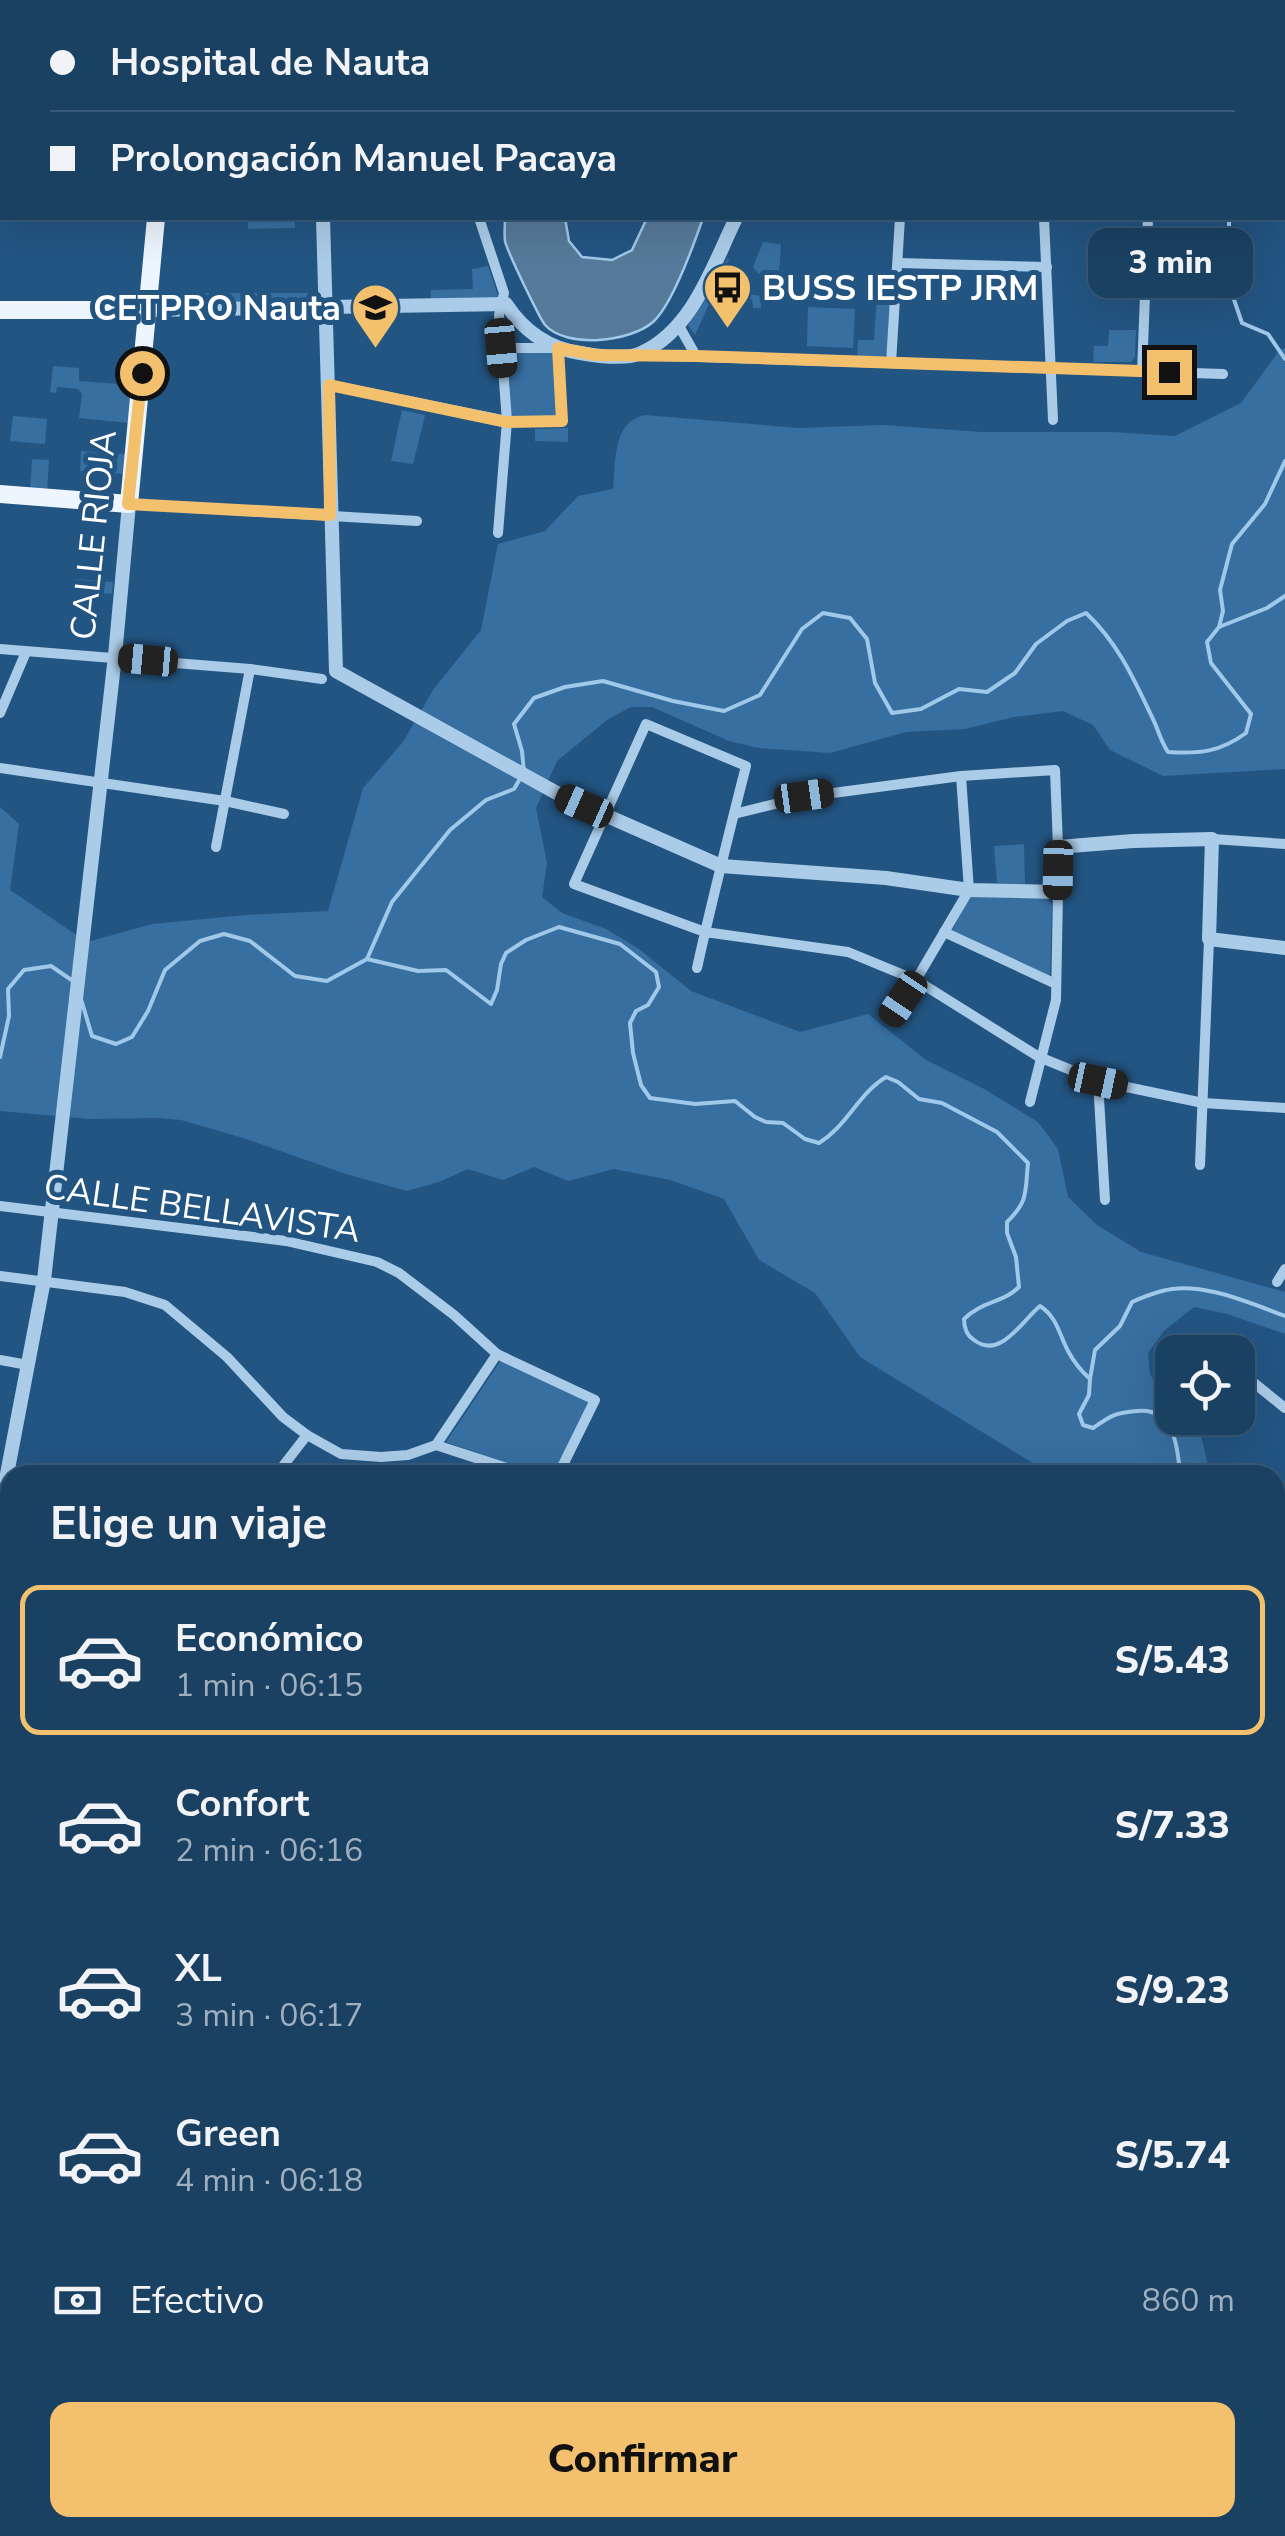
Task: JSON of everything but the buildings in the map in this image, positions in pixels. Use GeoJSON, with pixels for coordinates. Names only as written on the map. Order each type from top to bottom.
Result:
{"type":"FeatureCollection","features":[{"type":"Feature","properties":{"kind":"main road","name":"CALLE RIOJA"},"geometry":{"type":"LineString","coordinates":[[128,504],[156,220]]}},
{"type":"Feature","properties":{"kind":"main road"},"geometry":{"type":"LineString","coordinates":[[0,310],[148,310]]}},
{"type":"Feature","properties":{"kind":"main road"},"geometry":{"type":"LineString","coordinates":[[0,494],[128,504]]}},
{"type":"Feature","properties":{"kind":"street"},"geometry":{"type":"LineString","coordinates":[[323,220],[336,671],[564,797],[721,866],[886,878],[969,890],[1058,892]]}},
{"type":"Feature","properties":{"kind":"street"},"geometry":{"type":"LineString","coordinates":[[481,220],[503,288],[500,315],[506,422],[498,532]]}},
{"type":"Feature","properties":{"kind":"street"},"geometry":{"type":"LineString","coordinates":[[638,355],[679,326],[735,220]]}},
{"type":"Feature","properties":{"kind":"street"},"geometry":{"type":"LineString","coordinates":[[891,363],[900,220]]}},
{"type":"Feature","properties":{"kind":"street"},"geometry":{"type":"LineString","coordinates":[[1044,220],[1053,420]]}},
{"type":"Feature","properties":{"kind":"street"},"geometry":{"type":"LineString","coordinates":[[1142,372],[1148,220]]}},
{"type":"Feature","properties":{"kind":"street"},"geometry":{"type":"LineString","coordinates":[[898,263],[1047,267]]}},
{"type":"Feature","properties":{"kind":"street"},"geometry":{"type":"LineString","coordinates":[[148,310],[506,304],[532,333],[558,348]]}},
{"type":"Feature","properties":{"kind":"street"},"geometry":{"type":"LineString","coordinates":[[679,326],[696,356]]}},
{"type":"Feature","properties":{"kind":"street"},"geometry":{"type":"LineString","coordinates":[[501,348],[558,348],[596,355],[1224,374]]}},
{"type":"Feature","properties":{"kind":"street"},"geometry":{"type":"LineString","coordinates":[[329,385],[506,422],[562,421],[558,348]]}},
{"type":"Feature","properties":{"kind":"street"},"geometry":{"type":"LineString","coordinates":[[128,504],[417,521]]}},
{"type":"Feature","properties":{"kind":"street","name":"CALLE RIOJA"},"geometry":{"type":"LineString","coordinates":[[9,1465],[44,1280],[128,504]]}},
{"type":"Feature","properties":{"kind":"street"},"geometry":{"type":"LineString","coordinates":[[0,648],[250,669],[322,680]]}},
{"type":"Feature","properties":{"kind":"street"},"geometry":{"type":"LineString","coordinates":[[0,714],[26,652]]}},
{"type":"Feature","properties":{"kind":"street"},"geometry":{"type":"LineString","coordinates":[[216,846],[250,669]]}},
{"type":"Feature","properties":{"kind":"street"},"geometry":{"type":"LineString","coordinates":[[698,968],[705,932],[746,766],[646,724],[574,884],[705,932],[848,952],[916,980],[1040,1057],[1098,1081],[1203,1103],[1285,1108]]}},
{"type":"Feature","properties":{"kind":"street"},"geometry":{"type":"LineString","coordinates":[[0,768],[225,801],[284,814]]}},
{"type":"Feature","properties":{"kind":"street"},"geometry":{"type":"LineString","coordinates":[[734,814],[804,796],[961,776],[1055,770],[1056,1000],[1030,1102]]}},
{"type":"Feature","properties":{"kind":"street"},"geometry":{"type":"LineString","coordinates":[[890,1017],[969,890],[961,776]]}},
{"type":"Feature","properties":{"kind":"street"},"geometry":{"type":"LineString","coordinates":[[1058,848],[1212,839],[1285,844]]}},
{"type":"Feature","properties":{"kind":"street"},"geometry":{"type":"LineString","coordinates":[[1200,1166],[1212,839]]}},
{"type":"Feature","properties":{"kind":"street"},"geometry":{"type":"LineString","coordinates":[[944,932],[1056,984]]}},
{"type":"Feature","properties":{"kind":"street"},"geometry":{"type":"LineString","coordinates":[[1209,939],[1285,948]]}},
{"type":"Feature","properties":{"kind":"street"},"geometry":{"type":"LineString","coordinates":[[1098,1081],[1105,1200]]}},
{"type":"Feature","properties":{"kind":"street","name":"CALLE BELLAVISTA"},"geometry":{"type":"LineString","coordinates":[[0,1206],[286,1240],[378,1262],[454,1315],[497,1354],[595,1400],[563,1465]]}},
{"type":"Feature","properties":{"kind":"street"},"geometry":{"type":"LineString","coordinates":[[1277,1282],[1285,1269]]}},
{"type":"Feature","properties":{"kind":"street"},"geometry":{"type":"LineString","coordinates":[[0,1276],[125,1292],[165,1305],[227,1357],[283,1418],[306,1436],[341,1454],[408,1455],[436,1446],[496,1465]]}},
{"type":"Feature","properties":{"kind":"street"},"geometry":{"type":"LineString","coordinates":[[436,1446],[497,1354]]}},
{"type":"Feature","properties":{"kind":"street"},"geometry":{"type":"LineString","coordinates":[[0,1360],[28,1366]]}},
{"type":"Feature","properties":{"kind":"street"},"geometry":{"type":"LineString","coordinates":[[1255,1384],[1285,1408]]}},
{"type":"Feature","properties":{"kind":"street"},"geometry":{"type":"LineString","coordinates":[[284,1465],[306,1436]]}},
{"type":"Feature","properties":{"kind":"shaded area"},"geometry":{"type":"Polygon","coordinates":[[[248,220],[295,220],[295,228],[248,229],[248,220]]]}},
{"type":"Feature","properties":{"kind":"shaded area"},"geometry":{"type":"Polygon","coordinates":[[[505,220],[565,220],[569,241],[582,257],[612,260],[632,250],[646,220],[702,220],[661,313],[643,329],[599,340],[568,337],[545,325],[505,238],[505,220]]]}},
{"type":"Feature","properties":{"kind":"shaded area"},"geometry":{"type":"Polygon","coordinates":[[[763,242],[781,244],[779,274],[759,274],[753,267],[763,242]]]}},
{"type":"Feature","properties":{"kind":"shaded area"},"geometry":{"type":"Polygon","coordinates":[[[729,259],[695,335],[688,325],[729,259]]]}},
{"type":"Feature","properties":{"kind":"shaded area"},"geometry":{"type":"Polygon","coordinates":[[[488,266],[498,296],[494,302],[431,303],[431,290],[473,289],[472,269],[488,266]]]}},
{"type":"Feature","properties":{"kind":"shaded area"},"geometry":{"type":"Polygon","coordinates":[[[727,273],[746,294],[762,296],[761,308],[753,308],[752,299],[716,298],[727,273]]]}},
{"type":"Feature","properties":{"kind":"shaded area"},"geometry":{"type":"Polygon","coordinates":[[[202,293],[316,293],[317,301],[202,301],[202,293]]]}},
{"type":"Feature","properties":{"kind":"shaded area"},"geometry":{"type":"Polygon","coordinates":[[[877,296],[892,296],[888,353],[884,357],[857,356],[858,340],[874,340],[877,296]]]}},
{"type":"Feature","properties":{"kind":"shaded area"},"geometry":{"type":"Polygon","coordinates":[[[808,307],[855,309],[853,348],[807,346],[808,307]]]}},
{"type":"Feature","properties":{"kind":"shaded area"},"geometry":{"type":"Polygon","coordinates":[[[1109,330],[1136,330],[1135,357],[1131,362],[1093,362],[1094,346],[1108,346],[1109,330]]]}},
{"type":"Feature","properties":{"kind":"shaded area"},"geometry":{"type":"Polygon","coordinates":[[[1285,348],[1285,769],[1163,776],[1110,750],[1093,725],[1063,711],[965,729],[906,732],[830,753],[758,748],[729,741],[652,707],[631,707],[607,720],[557,761],[536,808],[547,863],[542,897],[562,913],[606,929],[639,949],[691,991],[800,1032],[868,1014],[926,1060],[1038,1122],[1058,1149],[1068,1197],[1097,1225],[1141,1252],[1285,1292],[1285,1334],[1194,1307],[1161,1335],[1155,1335],[1155,1343],[1148,1353],[1150,1375],[1155,1380],[1155,1435],[1201,1435],[1208,1465],[1034,1465],[860,1357],[815,1293],[759,1260],[724,1199],[670,1180],[614,1169],[568,1181],[534,1167],[503,1180],[468,1169],[407,1191],[181,1120],[90,1119],[0,1111],[0,807],[19,824],[10,890],[87,942],[152,924],[328,911],[363,788],[403,742],[433,690],[481,630],[498,544],[545,531],[578,496],[613,489],[621,434],[634,419],[645,415],[798,428],[883,425],[981,432],[1175,436],[1241,403],[1285,348]]]}},
{"type":"Feature","properties":{"kind":"shaded area"},"geometry":{"type":"Polygon","coordinates":[[[554,350],[556,417],[510,420],[504,352],[554,350]]]}},
{"type":"Feature","properties":{"kind":"shaded area"},"geometry":{"type":"Polygon","coordinates":[[[1151,353],[1189,353],[1189,365],[1153,364],[1151,353]]]}},
{"type":"Feature","properties":{"kind":"shaded area"},"geometry":{"type":"Polygon","coordinates":[[[53,366],[79,368],[79,381],[132,385],[129,423],[79,418],[82,394],[78,389],[57,387],[56,393],[50,392],[53,366]]]}},
{"type":"Feature","properties":{"kind":"shaded area"},"geometry":{"type":"Polygon","coordinates":[[[402,410],[425,415],[413,464],[391,461],[402,410]]]}},
{"type":"Feature","properties":{"kind":"shaded area"},"geometry":{"type":"Polygon","coordinates":[[[13,416],[47,419],[45,444],[10,441],[13,416]]]}},
{"type":"Feature","properties":{"kind":"shaded area"},"geometry":{"type":"Polygon","coordinates":[[[568,428],[568,442],[535,441],[535,429],[568,428]]]}},
{"type":"Feature","properties":{"kind":"shaded area"},"geometry":{"type":"Polygon","coordinates":[[[81,451],[126,454],[124,474],[80,471],[81,451]]]}},
{"type":"Feature","properties":{"kind":"shaded area"},"geometry":{"type":"Polygon","coordinates":[[[32,459],[49,460],[47,492],[30,490],[32,459]]]}},
{"type":"Feature","properties":{"kind":"shaded area"},"geometry":{"type":"Polygon","coordinates":[[[75,579],[113,582],[112,594],[74,591],[75,579]]]}},
{"type":"Feature","properties":{"kind":"shaded area"},"geometry":{"type":"Polygon","coordinates":[[[1024,844],[1025,884],[997,883],[994,846],[1024,844]]]}},
{"type":"Feature","properties":{"kind":"shaded area"},"geometry":{"type":"Polygon","coordinates":[[[970,897],[1045,897],[1052,904],[1050,976],[951,932],[970,897]]]}},
{"type":"Feature","properties":{"kind":"shaded area"},"geometry":{"type":"Polygon","coordinates":[[[501,1360],[589,1402],[558,1465],[512,1465],[446,1442],[501,1360]]]}},
{"type":"Feature","properties":{"kind":"waterway"},"geometry":{"type":"LineString","coordinates":[[1229,220],[1229,238],[1243,262],[1229,285],[1242,323],[1268,334],[1285,359]]}},
{"type":"Feature","properties":{"kind":"waterway"},"geometry":{"type":"LineString","coordinates":[[1219,627],[1223,611],[1220,590],[1232,544],[1265,504],[1285,461]]}},
{"type":"Feature","properties":{"kind":"waterway"},"geometry":{"type":"LineString","coordinates":[[81,999],[92,1036],[116,1044],[132,1037],[165,970],[200,941],[224,934],[250,941],[295,976],[327,981],[367,959],[392,902],[450,830],[486,800],[514,789],[524,772],[514,724],[534,698],[565,687],[603,681],[724,711],[760,695],[802,629],[823,613],[850,618],[867,639],[875,683],[892,713],[921,709],[959,689],[987,692],[1015,673],[1036,644],[1067,621],[1086,613],[1123,661],[1168,752],[1200,752],[1218,748],[1246,733],[1251,714],[1211,663],[1207,642],[1219,627],[1267,608],[1285,596]]}},
{"type":"Feature","properties":{"kind":"waterway"},"geometry":{"type":"LineString","coordinates":[[367,959],[418,971],[446,970],[491,1004],[506,953],[559,927],[620,944],[656,972],[659,987],[630,1023],[641,1085],[650,1098],[695,1104],[735,1101],[755,1117],[783,1123],[805,1139],[819,1143],[886,1077],[919,1099],[942,1103],[997,1132],[1028,1163],[1023,1201],[1007,1222],[1019,1287],[964,1319],[967,1334],[984,1345],[1001,1342],[1040,1306],[1054,1321],[1073,1359],[1090,1379],[1089,1395],[1079,1414],[1083,1425],[1093,1428],[1114,1415],[1129,1412],[1159,1415],[1172,1431],[1179,1465]]}},
{"type":"Feature","properties":{"kind":"waterway"},"geometry":{"type":"LineString","coordinates":[[0,1057],[9,1016],[8,989],[24,970],[51,966],[73,981]]}},
{"type":"Feature","properties":{"kind":"waterway"},"geometry":{"type":"LineString","coordinates":[[1090,1379],[1095,1350],[1120,1326],[1132,1302],[1154,1293],[1192,1288],[1240,1299],[1285,1316]]}},
{"type":"Feature","properties":{"kind":"place","name":"BUSS IESTP JRM"},"geometry":{"type":"Point","coordinates":[727,330]}},
{"type":"Feature","properties":{"kind":"place","name":"CETPRO Nauta"},"geometry":{"type":"Point","coordinates":[376,350]}},
{"type":"Feature","properties":{"kind":"route"},"geometry":{"type":"LineString","coordinates":[[142,373],[128,504],[330,515],[329,385],[506,422],[562,421],[558,348],[596,355],[1169,372]]}}]}
